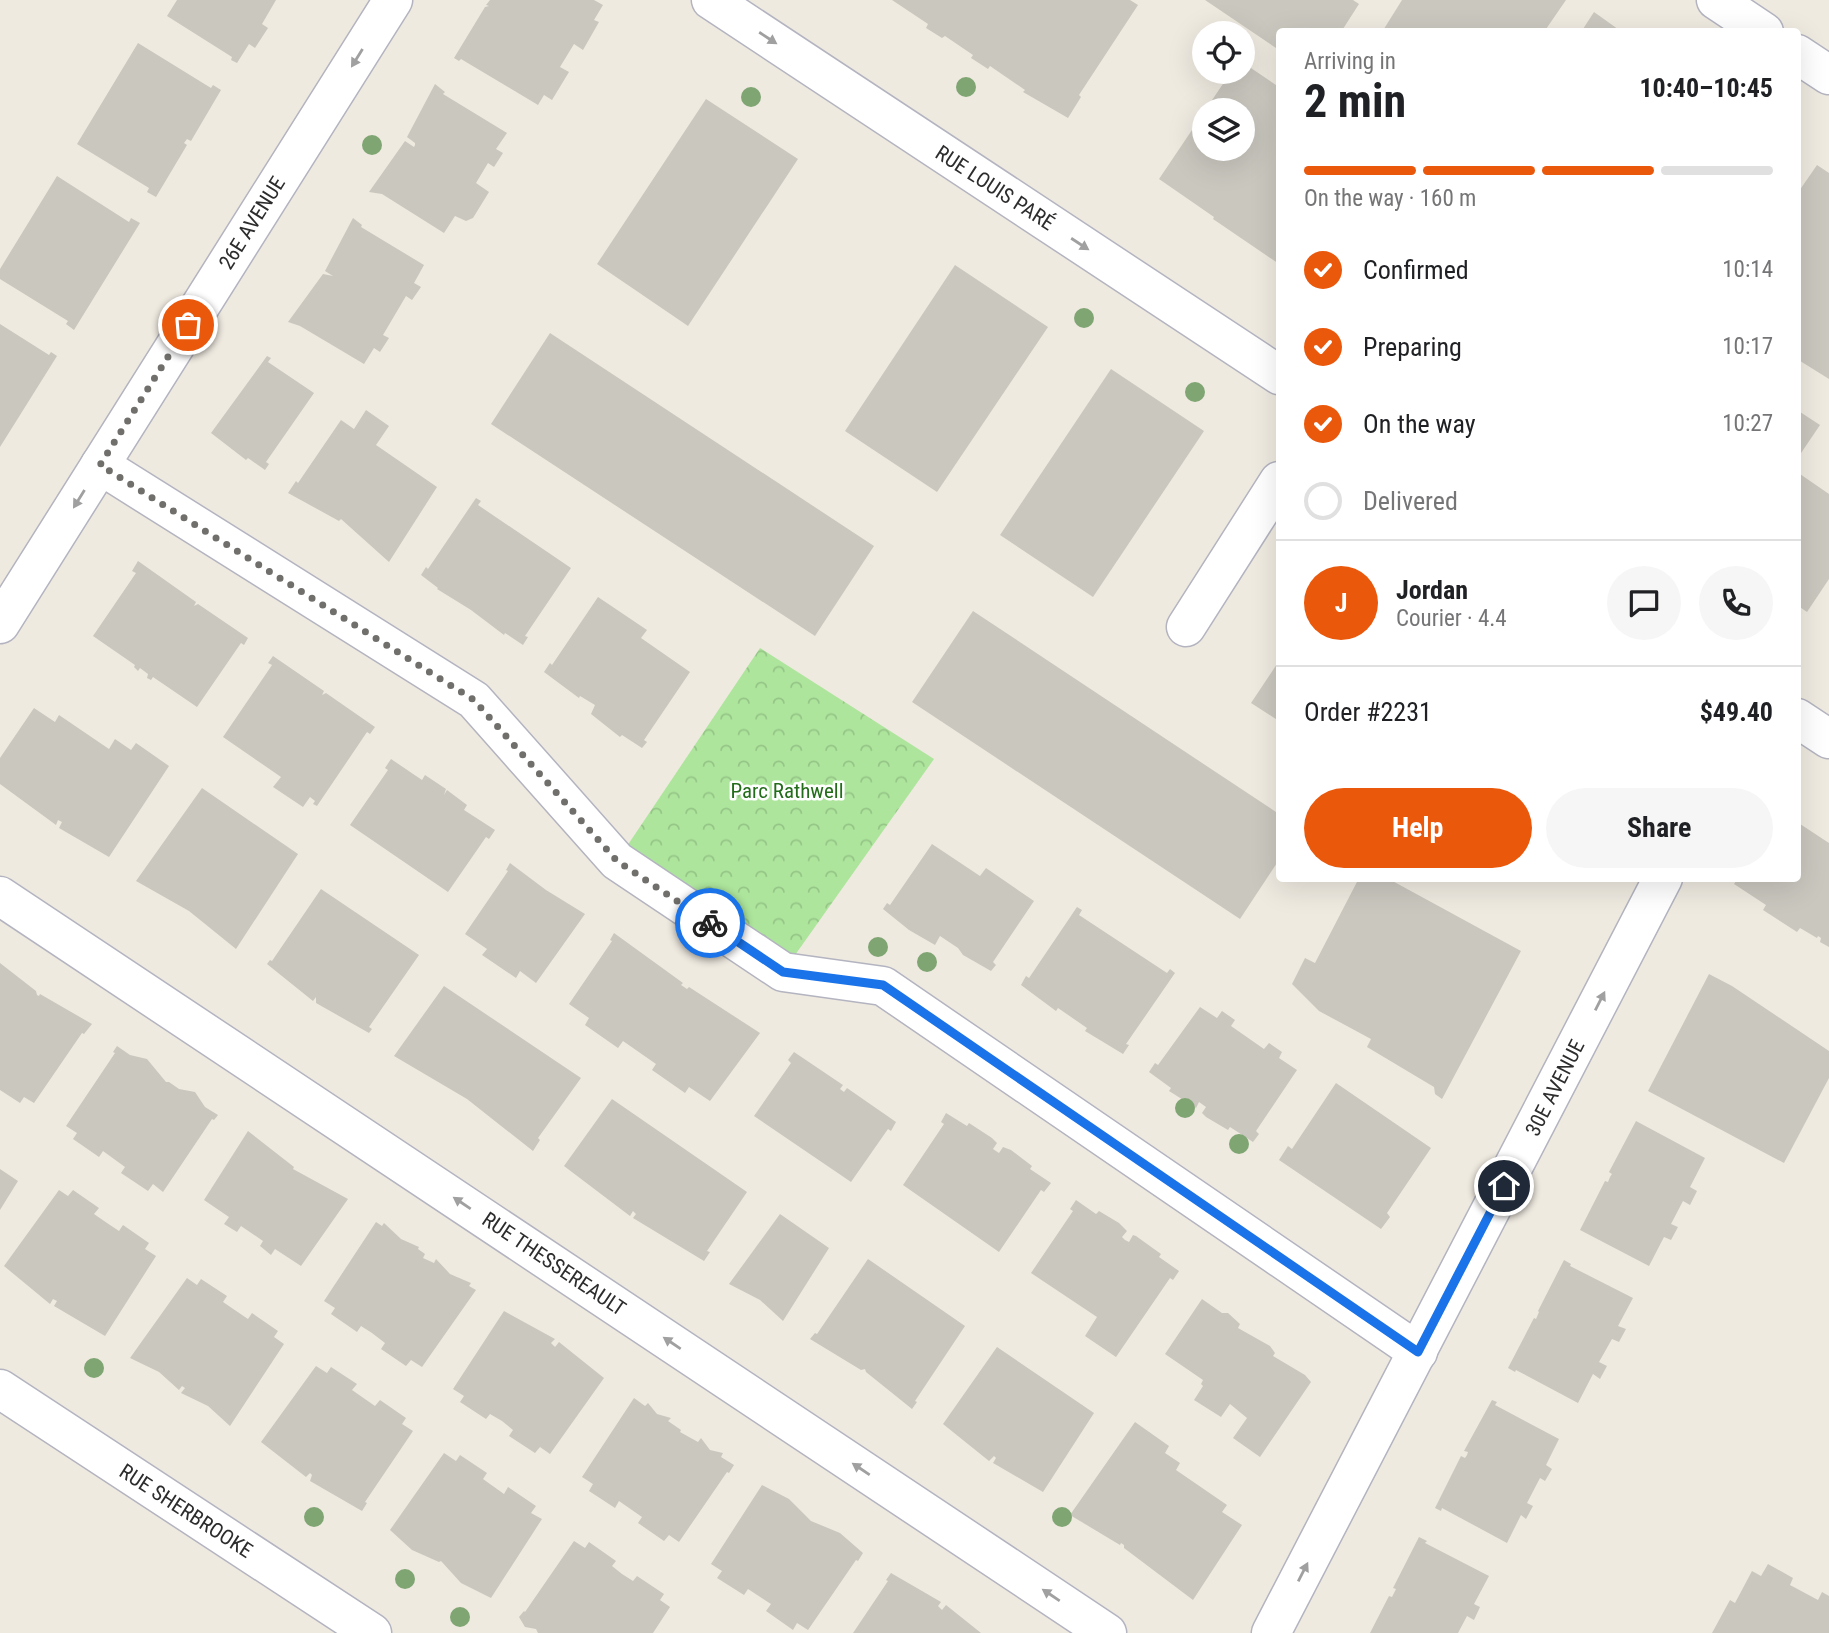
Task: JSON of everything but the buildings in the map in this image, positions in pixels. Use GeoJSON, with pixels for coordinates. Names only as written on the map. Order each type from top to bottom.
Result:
{"type":"FeatureCollection","features":[{"type":"Feature","properties":{"kind":"street","name":"26E AVENUE"},"geometry":{"type":"LineString","coordinates":[[0,624],[393,0]]}},
{"type":"Feature","properties":{"kind":"street","name":"RUE LOUIS PARÉ"},"geometry":{"type":"LineString","coordinates":[[711,0],[1276,373]]}},
{"type":"Feature","properties":{"kind":"street"},"geometry":{"type":"LineString","coordinates":[[1716,0],[1758,28]]}},
{"type":"Feature","properties":{"kind":"street"},"geometry":{"type":"LineString","coordinates":[[1801,57],[1829,75]]}},
{"type":"Feature","properties":{"kind":"street"},"geometry":{"type":"LineString","coordinates":[[100,465],[474,700],[617,861],[783,972],[883,985],[1418,1352]]}},
{"type":"Feature","properties":{"kind":"street"},"geometry":{"type":"LineString","coordinates":[[1186,627],[1276,486]]}},
{"type":"Feature","properties":{"kind":"street"},"geometry":{"type":"LineString","coordinates":[[1801,721],[1829,739]]}},
{"type":"Feature","properties":{"kind":"street","name":"30E AVENUE"},"geometry":{"type":"LineString","coordinates":[[1272,1633],[1661,882]]}},
{"type":"Feature","properties":{"kind":"street","name":"RUE THESSEREAULT"},"geometry":{"type":"LineString","coordinates":[[0,896],[1107,1633]]}},
{"type":"Feature","properties":{"kind":"street","name":"RUE SHERBROOKE"},"geometry":{"type":"LineString","coordinates":[[0,1389],[372,1633]]}},
{"type":"Feature","properties":{"kind":"green space","name":"Parc Rathwell"},"geometry":{"type":"Polygon","coordinates":[[[760,648],[934,759],[783,972],[617,861],[760,648]]]}},
{"type":"Feature","properties":{"kind":"way so far"},"geometry":{"type":"LineString","coordinates":[[188,325],[100,465],[474,700],[617,861],[710,923]]}},
{"type":"Feature","properties":{"kind":"route"},"geometry":{"type":"LineString","coordinates":[[710,923],[783,972],[883,985],[1418,1352],[1504,1186]]}}]}
